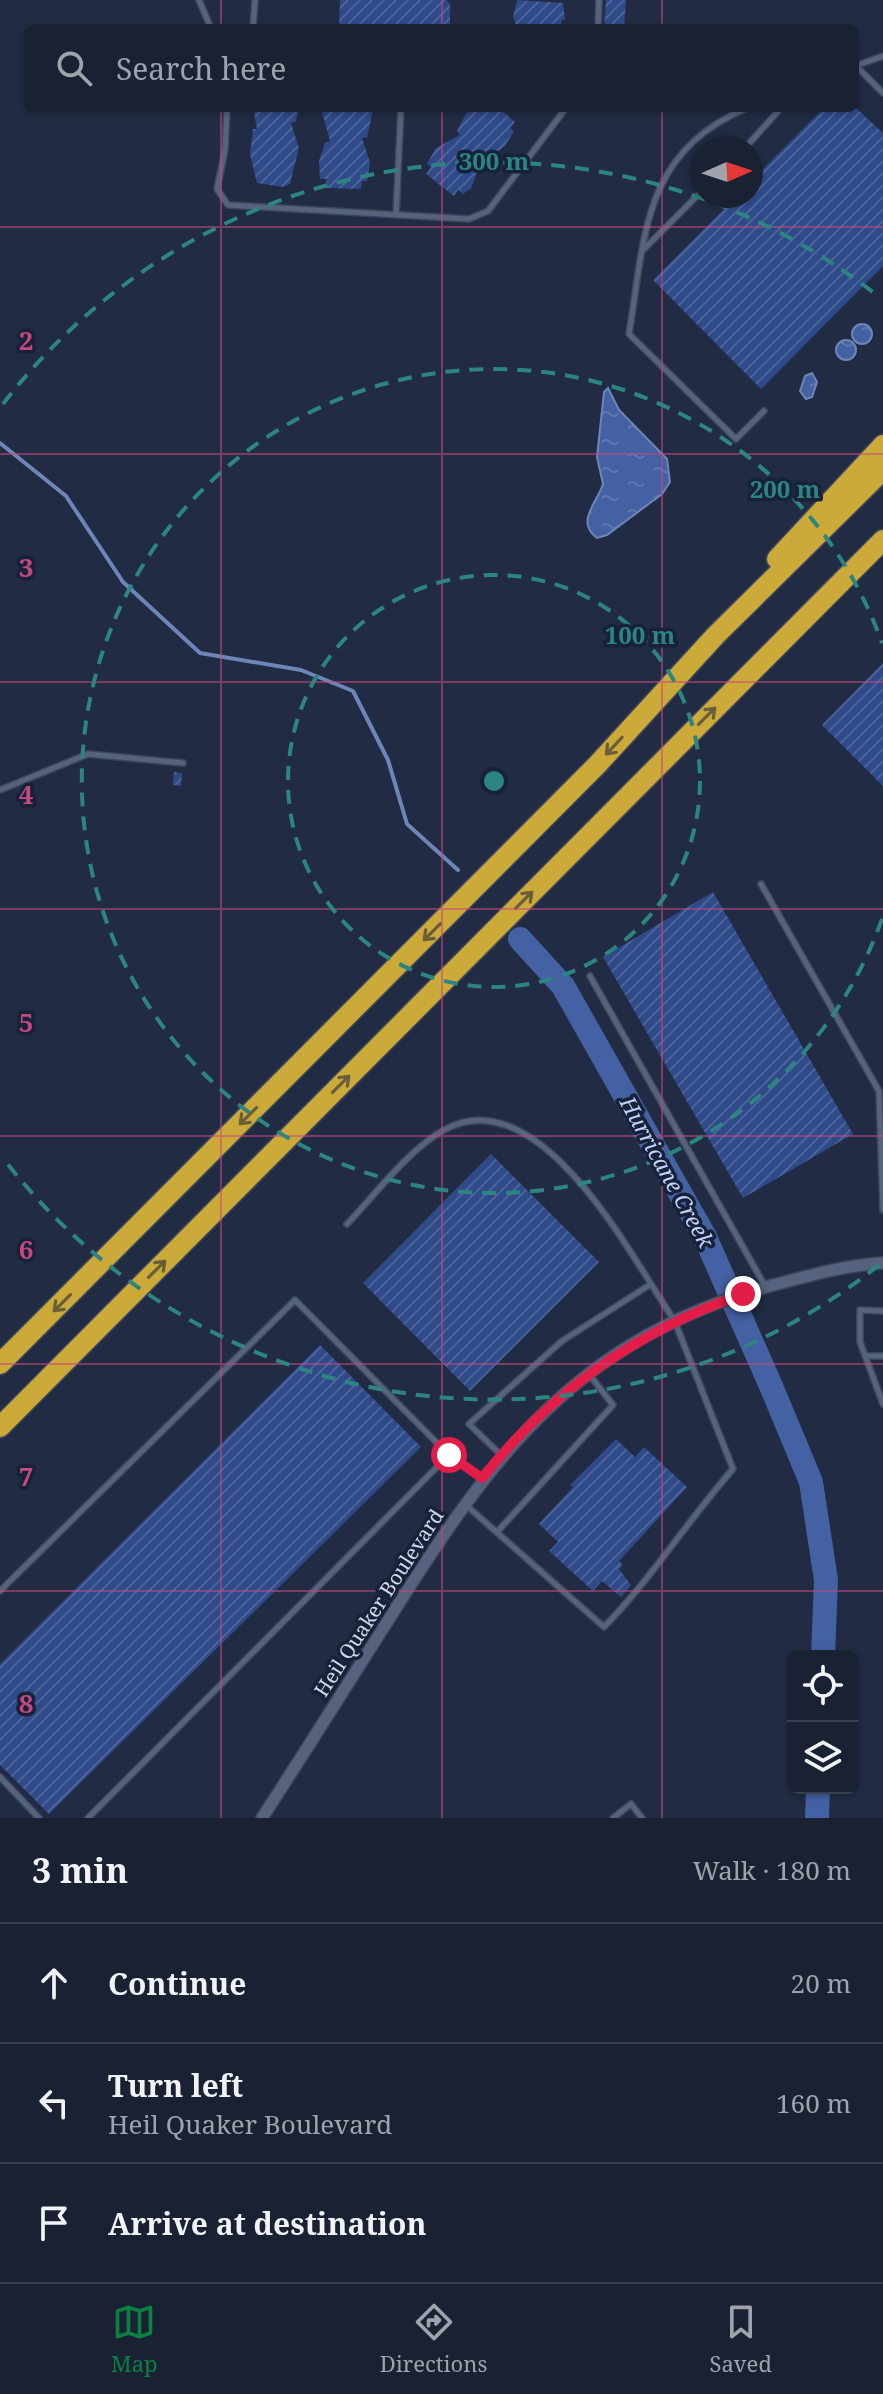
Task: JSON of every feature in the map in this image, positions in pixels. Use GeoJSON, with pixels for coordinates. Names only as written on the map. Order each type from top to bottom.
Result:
{"type":"FeatureCollection","features":[{"type":"Feature","properties":{"kind":"highway"},"geometry":{"type":"LineString","coordinates":[[716,635],[799,532],[883,445]]}},
{"type":"Feature","properties":{"kind":"highway"},"geometry":{"type":"LineString","coordinates":[[0,1364],[597,765],[716,635],[883,470]]}},
{"type":"Feature","properties":{"kind":"highway"},"geometry":{"type":"LineString","coordinates":[[0,1427],[883,540]]}},
{"type":"Feature","properties":{"kind":"street","name":"Heil Quaker Boulevard"},"geometry":{"type":"LineString","coordinates":[[262,1818],[464,1504],[501,1455],[538,1415],[588,1373],[675,1322],[766,1287],[883,1263]]}},
{"type":"Feature","properties":{"kind":"lane"},"geometry":{"type":"LineString","coordinates":[[199,0],[209,24]]}},
{"type":"Feature","properties":{"kind":"lane"},"geometry":{"type":"LineString","coordinates":[[254,24],[255,0]]}},
{"type":"Feature","properties":{"kind":"lane"},"geometry":{"type":"LineString","coordinates":[[598,24],[599,0]]}},
{"type":"Feature","properties":{"kind":"lane"},"geometry":{"type":"LineString","coordinates":[[859,65],[883,56]]}},
{"type":"Feature","properties":{"kind":"lane"},"geometry":{"type":"LineString","coordinates":[[859,69],[883,93]]}},
{"type":"Feature","properties":{"kind":"lane"},"geometry":{"type":"LineString","coordinates":[[227,112],[225,150],[217,186],[226,203],[238,207],[469,219],[484,214],[563,112]]}},
{"type":"Feature","properties":{"kind":"lane"},"geometry":{"type":"LineString","coordinates":[[396,215],[401,112]]}},
{"type":"Feature","properties":{"kind":"lane"},"geometry":{"type":"LineString","coordinates":[[739,112],[720,122],[669,168],[656,191],[629,334],[736,439],[764,411]]}},
{"type":"Feature","properties":{"kind":"lane"},"geometry":{"type":"LineString","coordinates":[[756,136],[777,112]]}},
{"type":"Feature","properties":{"kind":"lane"},"geometry":{"type":"LineString","coordinates":[[643,250],[691,202]]}},
{"type":"Feature","properties":{"kind":"lane"},"geometry":{"type":"LineString","coordinates":[[0,790],[88,754],[183,763]]}},
{"type":"Feature","properties":{"kind":"lane"},"geometry":{"type":"LineString","coordinates":[[761,884],[879,1091],[883,1210]]}},
{"type":"Feature","properties":{"kind":"lane"},"geometry":{"type":"LineString","coordinates":[[590,976],[766,1287]]}},
{"type":"Feature","properties":{"kind":"lane"},"geometry":{"type":"LineString","coordinates":[[347,1224],[433,1136],[457,1124],[495,1124],[534,1139],[570,1170],[675,1322],[733,1469],[704,1501],[640,1590],[604,1627],[464,1504]]}},
{"type":"Feature","properties":{"kind":"lane"},"geometry":{"type":"LineString","coordinates":[[501,1455],[469,1424],[562,1341],[651,1284]]}},
{"type":"Feature","properties":{"kind":"lane"},"geometry":{"type":"LineString","coordinates":[[0,1591],[295,1300],[449,1455],[482,1478]]}},
{"type":"Feature","properties":{"kind":"lane"},"geometry":{"type":"LineString","coordinates":[[883,1311],[860,1310],[860,1342],[883,1404]]}},
{"type":"Feature","properties":{"kind":"lane"},"geometry":{"type":"LineString","coordinates":[[865,1356],[883,1356]]}},
{"type":"Feature","properties":{"kind":"lane"},"geometry":{"type":"LineString","coordinates":[[497,1532],[613,1405],[588,1373]]}},
{"type":"Feature","properties":{"kind":"lane"},"geometry":{"type":"LineString","coordinates":[[88,1818],[449,1455]]}},
{"type":"Feature","properties":{"kind":"lane"},"geometry":{"type":"LineString","coordinates":[[0,1777],[39,1818]]}},
{"type":"Feature","properties":{"kind":"lane"},"geometry":{"type":"LineString","coordinates":[[613,1818],[631,1804],[642,1818]]}},
{"type":"Feature","properties":{"kind":"water"},"geometry":{"type":"Polygon","coordinates":[[[862,324],[869,327],[872,334],[869,341],[862,344],[855,341],[852,334],[855,327],[862,324]]]}},
{"type":"Feature","properties":{"kind":"water"},"geometry":{"type":"Polygon","coordinates":[[[842,340],[850,340],[856,350],[850,360],[842,360],[836,354],[836,346],[842,340]]]}},
{"type":"Feature","properties":{"kind":"water"},"geometry":{"type":"Polygon","coordinates":[[[812,373],[817,382],[812,397],[806,399],[800,391],[805,376],[812,373]]]}},
{"type":"Feature","properties":{"kind":"water"},"geometry":{"type":"Polygon","coordinates":[[[608,388],[619,410],[667,459],[670,482],[662,494],[607,535],[597,538],[591,532],[588,519],[603,484],[597,457],[604,392],[608,388]]]}},
{"type":"Feature","properties":{"kind":"building"},"geometry":{"type":"Polygon","coordinates":[[[340,0],[446,0],[450,4],[450,24],[339,24],[340,0]]]}},
{"type":"Feature","properties":{"kind":"building"},"geometry":{"type":"Polygon","coordinates":[[[517,0],[563,3],[565,20],[562,24],[516,24],[513,17],[517,0]]]}},
{"type":"Feature","properties":{"kind":"building"},"geometry":{"type":"Polygon","coordinates":[[[606,0],[626,0],[624,24],[604,24],[606,0]]]}},
{"type":"Feature","properties":{"kind":"building"},"geometry":{"type":"Polygon","coordinates":[[[859,111],[883,133],[883,266],[761,389],[653,280],[725,208],[763,208],[763,169],[820,112],[859,111]]]}},
{"type":"Feature","properties":{"kind":"building"},"geometry":{"type":"Polygon","coordinates":[[[254,112],[298,112],[296,121],[291,123],[299,148],[290,184],[283,187],[257,183],[250,154],[253,129],[257,129],[254,112]]]}},
{"type":"Feature","properties":{"kind":"building"},"geometry":{"type":"Polygon","coordinates":[[[322,112],[373,112],[367,137],[362,138],[370,163],[367,181],[362,181],[361,189],[326,188],[326,179],[320,179],[319,161],[325,143],[330,141],[322,112]]]}},
{"type":"Feature","properties":{"kind":"building"},"geometry":{"type":"Polygon","coordinates":[[[467,112],[504,112],[515,122],[510,128],[514,131],[505,146],[489,158],[484,156],[471,188],[463,194],[458,190],[454,196],[426,174],[431,167],[427,164],[436,148],[460,135],[457,131],[467,112]]]}},
{"type":"Feature","properties":{"kind":"building"},"geometry":{"type":"Polygon","coordinates":[[[883,663],[883,786],[822,725],[883,663]]]}},
{"type":"Feature","properties":{"kind":"building"},"geometry":{"type":"Polygon","coordinates":[[[174,772],[182,773],[181,786],[173,785],[174,772]]]}},
{"type":"Feature","properties":{"kind":"building"},"geometry":{"type":"Polygon","coordinates":[[[713,892],[853,1134],[743,1198],[603,957],[713,892]]]}},
{"type":"Feature","properties":{"kind":"building"},"geometry":{"type":"Polygon","coordinates":[[[491,1154],[599,1262],[470,1391],[363,1283],[491,1154]]]}},
{"type":"Feature","properties":{"kind":"building"},"geometry":{"type":"Polygon","coordinates":[[[320,1345],[421,1447],[49,1814],[0,1765],[0,1664],[320,1345]]]}},
{"type":"Feature","properties":{"kind":"building"},"geometry":{"type":"Polygon","coordinates":[[[616,1439],[635,1457],[644,1447],[687,1487],[619,1561],[623,1565],[619,1569],[631,1585],[621,1597],[602,1581],[593,1591],[549,1551],[558,1542],[539,1524],[573,1487],[570,1485],[616,1439]]]}},
{"type":"Feature","properties":{"kind":"waterway"},"geometry":{"type":"LineString","coordinates":[[0,443],[66,496],[123,582],[200,653],[301,670],[353,691],[388,760],[407,824],[458,870]]}},
{"type":"Feature","properties":{"kind":"waterway","name":"Hurricane Creek"},"geometry":{"type":"LineString","coordinates":[[520,939],[563,986],[705,1237],[771,1386],[811,1482],[826,1580],[823,1650]]}},
{"type":"Feature","properties":{"kind":"waterway","name":"Hurricane Creek"},"geometry":{"type":"LineString","coordinates":[[817,1818],[818,1794]]}},
{"type":"Feature","properties":{"kind":"route"},"geometry":{"type":"LineString","coordinates":[[449,1455],[482,1478],[538,1415],[576,1381],[656,1331],[743,1294]]}}]}
